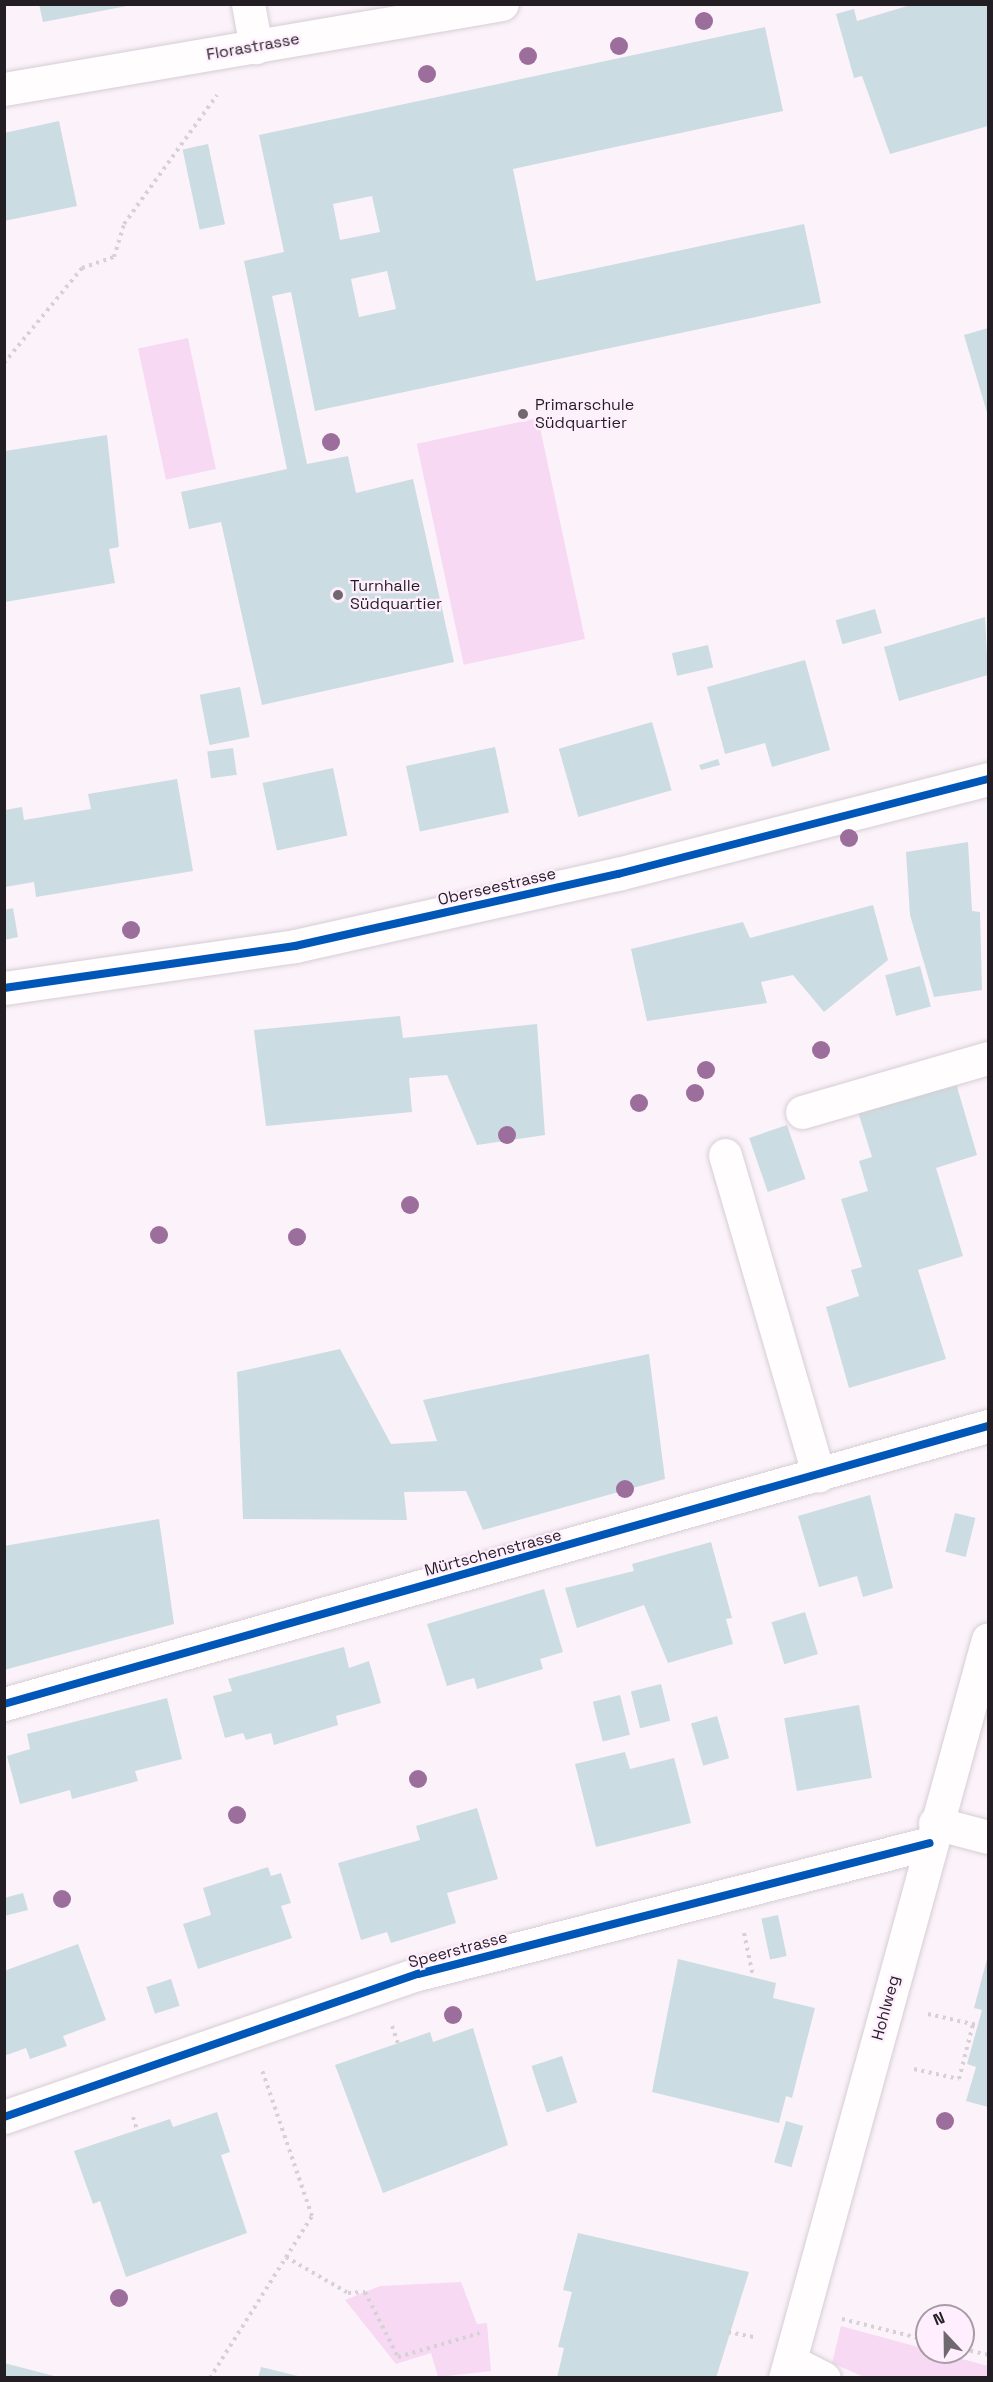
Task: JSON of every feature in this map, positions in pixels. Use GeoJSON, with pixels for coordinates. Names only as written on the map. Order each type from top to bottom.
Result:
{"type":"FeatureCollection","features":[{"type":"Feature","properties":{"kind":"street"},"geometry":{"type":"LineString","coordinates":[[248,4],[256,47]]}},
{"type":"Feature","properties":{"kind":"street","name":"Florastrasse"},"geometry":{"type":"LineString","coordinates":[[4,89],[502,4]]}},
{"type":"Feature","properties":{"kind":"street","name":"Oberseestrasse"},"geometry":{"type":"LineString","coordinates":[[4,988],[295,946],[618,874],[988,779]]}},
{"type":"Feature","properties":{"kind":"street"},"geometry":{"type":"LineString","coordinates":[[802,1112],[988,1058]]}},
{"type":"Feature","properties":{"kind":"street"},"geometry":{"type":"LineString","coordinates":[[725,1155],[819,1476]]}},
{"type":"Feature","properties":{"kind":"street","name":"Mürtschenstrasse"},"geometry":{"type":"LineString","coordinates":[[4,1704],[819,1476],[988,1426]]}},
{"type":"Feature","properties":{"kind":"street","name":"Hohlweg"},"geometry":{"type":"LineString","coordinates":[[788,2369],[807,2310],[932,1833],[988,1639]]}},
{"type":"Feature","properties":{"kind":"street"},"geometry":{"type":"LineString","coordinates":[[932,1833],[988,1837]]}},
{"type":"Feature","properties":{"kind":"street","name":"Speerstrasse"},"geometry":{"type":"LineString","coordinates":[[4,2117],[248,2030],[418,1974],[932,1833]]}},
{"type":"Feature","properties":{"kind":"street"},"geometry":{"type":"LineString","coordinates":[[788,2369],[824,2378]]}},
{"type":"Feature","properties":{"kind":"path"},"geometry":{"type":"LineString","coordinates":[[4,363],[82,268],[114,257],[124,224],[224,86]]}},
{"type":"Feature","properties":{"kind":"path"},"geometry":{"type":"LineString","coordinates":[[901,2066],[959,2079],[975,2025],[915,2011]]}},
{"type":"Feature","properties":{"kind":"path"},"geometry":{"type":"LineString","coordinates":[[210,2378],[312,2216],[248,2030]]}},
{"type":"Feature","properties":{"kind":"path"},"geometry":{"type":"LineString","coordinates":[[286,2257],[348,2293],[365,2292],[398,2357],[480,2332]]}},
{"type":"Feature","properties":{"kind":"path"},"geometry":{"type":"LineString","coordinates":[[807,2310],[915,2337]]}},
{"type":"Feature","properties":{"kind":"shaded area"},"geometry":{"type":"Polygon","coordinates":[[[188,338],[216,469],[166,480],[138,349],[188,338]]]}},
{"type":"Feature","properties":{"kind":"shaded area"},"geometry":{"type":"Polygon","coordinates":[[[538,418],[585,639],[464,665],[417,444],[538,418]]]}},
{"type":"Feature","properties":{"kind":"shaded area"},"geometry":{"type":"Polygon","coordinates":[[[461,2282],[477,2324],[487,2323],[491,2371],[438,2377],[431,2353],[396,2364],[345,2300],[380,2286],[461,2282]]]}},
{"type":"Feature","properties":{"kind":"shaded area"},"geometry":{"type":"Polygon","coordinates":[[[841,2326],[915,2346],[915,2364],[975,2362],[988,2366],[988,2377],[864,2377],[832,2363],[841,2326]]]}},
{"type":"Feature","properties":{"kind":"building"},"geometry":{"type":"Polygon","coordinates":[[[39,4],[127,4],[127,6],[43,22],[39,4]]]}},
{"type":"Feature","properties":{"kind":"building"},"geometry":{"type":"Polygon","coordinates":[[[914,4],[988,4],[988,126],[890,154],[862,76],[854,78],[836,14],[854,9],[857,21],[914,4]]]}},
{"type":"Feature","properties":{"kind":"building"},"geometry":{"type":"Polygon","coordinates":[[[765,27],[783,111],[513,169],[536,281],[804,224],[821,303],[315,411],[291,292],[272,296],[307,464],[348,456],[356,493],[413,479],[454,662],[262,705],[221,522],[189,529],[181,492],[287,469],[244,261],[284,252],[259,135],[765,27]],[[372,196],[333,204],[340,240],[380,232],[372,196]],[[387,271],[351,279],[359,317],[396,309],[387,271]]]}},
{"type":"Feature","properties":{"kind":"building"},"geometry":{"type":"Polygon","coordinates":[[[59,121],[77,206],[4,221],[4,133],[59,121]]]}},
{"type":"Feature","properties":{"kind":"building"},"geometry":{"type":"Polygon","coordinates":[[[208,144],[225,224],[200,230],[183,149],[208,144]]]}},
{"type":"Feature","properties":{"kind":"building"},"geometry":{"type":"Polygon","coordinates":[[[988,328],[988,416],[964,335],[988,328]]]}},
{"type":"Feature","properties":{"kind":"building"},"geometry":{"type":"Polygon","coordinates":[[[107,435],[119,547],[109,549],[115,583],[5,602],[5,451],[107,435]]]}},
{"type":"Feature","properties":{"kind":"building"},"geometry":{"type":"Polygon","coordinates":[[[875,609],[882,633],[842,644],[836,620],[875,609]]]}},
{"type":"Feature","properties":{"kind":"building"},"geometry":{"type":"Polygon","coordinates":[[[985,617],[988,675],[899,701],[884,647],[985,617]]]}},
{"type":"Feature","properties":{"kind":"building"},"geometry":{"type":"Polygon","coordinates":[[[708,645],[713,667],[677,676],[672,653],[708,645]]]}},
{"type":"Feature","properties":{"kind":"building"},"geometry":{"type":"Polygon","coordinates":[[[805,660],[830,750],[772,767],[765,743],[725,754],[707,687],[805,660]]]}},
{"type":"Feature","properties":{"kind":"building"},"geometry":{"type":"Polygon","coordinates":[[[240,687],[250,737],[209,745],[200,695],[240,687]]]}},
{"type":"Feature","properties":{"kind":"building"},"geometry":{"type":"Polygon","coordinates":[[[652,722],[672,790],[578,817],[559,749],[652,722]]]}},
{"type":"Feature","properties":{"kind":"building"},"geometry":{"type":"Polygon","coordinates":[[[495,747],[509,813],[420,831],[406,766],[495,747]]]}},
{"type":"Feature","properties":{"kind":"building"},"geometry":{"type":"Polygon","coordinates":[[[233,748],[237,775],[211,778],[207,752],[233,748]]]}},
{"type":"Feature","properties":{"kind":"building"},"geometry":{"type":"Polygon","coordinates":[[[718,759],[720,765],[701,770],[699,765],[718,759]]]}},
{"type":"Feature","properties":{"kind":"building"},"geometry":{"type":"Polygon","coordinates":[[[333,768],[347,835],[277,850],[263,783],[333,768]]]}},
{"type":"Feature","properties":{"kind":"building"},"geometry":{"type":"Polygon","coordinates":[[[177,779],[193,871],[36,897],[34,882],[5,887],[5,810],[22,807],[24,820],[91,809],[88,794],[177,779]]]}},
{"type":"Feature","properties":{"kind":"building"},"geometry":{"type":"Polygon","coordinates":[[[968,842],[972,911],[980,912],[982,990],[934,997],[910,915],[906,852],[968,842]]]}},
{"type":"Feature","properties":{"kind":"building"},"geometry":{"type":"Polygon","coordinates":[[[873,905],[888,960],[824,1012],[793,975],[761,982],[767,1003],[647,1021],[631,949],[743,922],[750,938],[873,905]]]}},
{"type":"Feature","properties":{"kind":"building"},"geometry":{"type":"Polygon","coordinates":[[[13,908],[18,937],[4,940],[4,910],[13,908]]]}},
{"type":"Feature","properties":{"kind":"building"},"geometry":{"type":"Polygon","coordinates":[[[920,966],[931,1007],[896,1016],[885,975],[920,966]]]}},
{"type":"Feature","properties":{"kind":"building"},"geometry":{"type":"Polygon","coordinates":[[[400,1016],[403,1038],[537,1024],[545,1135],[477,1145],[447,1075],[409,1078],[412,1112],[266,1126],[254,1030],[400,1016]]]}},
{"type":"Feature","properties":{"kind":"building"},"geometry":{"type":"Polygon","coordinates":[[[953,1073],[977,1155],[936,1168],[963,1256],[918,1270],[946,1359],[849,1388],[826,1307],[859,1296],[851,1270],[862,1267],[841,1199],[868,1191],[859,1161],[872,1157],[855,1102],[953,1073]]]}},
{"type":"Feature","properties":{"kind":"building"},"geometry":{"type":"Polygon","coordinates":[[[787,1125],[806,1179],[768,1192],[749,1138],[787,1125]]]}},
{"type":"Feature","properties":{"kind":"building"},"geometry":{"type":"Polygon","coordinates":[[[340,1349],[391,1444],[437,1441],[423,1400],[649,1354],[665,1479],[483,1530],[466,1491],[404,1492],[407,1520],[243,1519],[237,1372],[340,1349]]]}},
{"type":"Feature","properties":{"kind":"building"},"geometry":{"type":"Polygon","coordinates":[[[870,1495],[893,1588],[863,1597],[857,1576],[819,1587],[798,1516],[870,1495]]]}},
{"type":"Feature","properties":{"kind":"building"},"geometry":{"type":"Polygon","coordinates":[[[955,1513],[975,1518],[966,1557],[945,1552],[955,1513]]]}},
{"type":"Feature","properties":{"kind":"building"},"geometry":{"type":"Polygon","coordinates":[[[159,1519],[174,1624],[4,1670],[4,1546],[159,1519]]]}},
{"type":"Feature","properties":{"kind":"building"},"geometry":{"type":"Polygon","coordinates":[[[711,1542],[732,1618],[726,1619],[733,1644],[668,1663],[644,1605],[577,1628],[565,1588],[634,1571],[632,1564],[711,1542]]]}},
{"type":"Feature","properties":{"kind":"building"},"geometry":{"type":"Polygon","coordinates":[[[544,1589],[563,1652],[540,1659],[543,1669],[477,1689],[474,1678],[447,1686],[427,1624],[544,1589]]]}},
{"type":"Feature","properties":{"kind":"building"},"geometry":{"type":"Polygon","coordinates":[[[805,1612],[818,1654],[784,1664],[772,1622],[805,1612]]]}},
{"type":"Feature","properties":{"kind":"building"},"geometry":{"type":"Polygon","coordinates":[[[344,1647],[349,1668],[369,1661],[381,1703],[336,1716],[338,1725],[274,1745],[271,1733],[246,1740],[243,1733],[225,1738],[213,1696],[232,1691],[228,1679],[344,1647]]]}},
{"type":"Feature","properties":{"kind":"building"},"geometry":{"type":"Polygon","coordinates":[[[661,1684],[670,1721],[640,1728],[631,1691],[661,1684]]]}},
{"type":"Feature","properties":{"kind":"building"},"geometry":{"type":"Polygon","coordinates":[[[620,1695],[630,1735],[603,1742],[593,1702],[620,1695]]]}},
{"type":"Feature","properties":{"kind":"building"},"geometry":{"type":"Polygon","coordinates":[[[167,1698],[182,1759],[135,1771],[138,1781],[72,1799],[70,1790],[20,1804],[7,1756],[30,1749],[27,1734],[167,1698]]]}},
{"type":"Feature","properties":{"kind":"building"},"geometry":{"type":"Polygon","coordinates":[[[859,1705],[872,1778],[797,1791],[784,1718],[859,1705]]]}},
{"type":"Feature","properties":{"kind":"building"},"geometry":{"type":"Polygon","coordinates":[[[717,1716],[729,1758],[703,1766],[691,1723],[717,1716]]]}},
{"type":"Feature","properties":{"kind":"building"},"geometry":{"type":"Polygon","coordinates":[[[625,1752],[630,1769],[674,1758],[691,1823],[596,1847],[575,1764],[625,1752]]]}},
{"type":"Feature","properties":{"kind":"building"},"geometry":{"type":"Polygon","coordinates":[[[477,1808],[498,1879],[447,1893],[456,1923],[391,1943],[387,1932],[361,1940],[338,1863],[420,1840],[416,1826],[477,1808]]]}},
{"type":"Feature","properties":{"kind":"building"},"geometry":{"type":"Polygon","coordinates":[[[268,1867],[271,1876],[281,1873],[291,1903],[281,1906],[292,1938],[198,1969],[183,1924],[211,1915],[203,1888],[268,1867]]]}},
{"type":"Feature","properties":{"kind":"building"},"geometry":{"type":"Polygon","coordinates":[[[23,1893],[28,1910],[4,1916],[4,1898],[23,1893]]]}},
{"type":"Feature","properties":{"kind":"building"},"geometry":{"type":"Polygon","coordinates":[[[778,1915],[787,1956],[770,1960],[761,1919],[778,1915]]]}},
{"type":"Feature","properties":{"kind":"building"},"geometry":{"type":"Polygon","coordinates":[[[78,1944],[106,2020],[63,2036],[67,2046],[30,2059],[26,2048],[4,2056],[4,1971],[78,1944]]]}},
{"type":"Feature","properties":{"kind":"building"},"geometry":{"type":"Polygon","coordinates":[[[988,1955],[988,2107],[966,2101],[976,2067],[967,2064],[982,2010],[974,2008],[988,1955]]]}},
{"type":"Feature","properties":{"kind":"building"},"geometry":{"type":"Polygon","coordinates":[[[678,1959],[776,1983],[773,1998],[815,2008],[792,2098],[786,2096],[779,2123],[652,2092],[678,1959]]]}},
{"type":"Feature","properties":{"kind":"building"},"geometry":{"type":"Polygon","coordinates":[[[171,1979],[180,2006],[155,2014],[146,1987],[171,1979]]]}},
{"type":"Feature","properties":{"kind":"building"},"geometry":{"type":"Polygon","coordinates":[[[473,2028],[508,2145],[383,2193],[335,2065],[430,2032],[433,2042],[473,2028]]]}},
{"type":"Feature","properties":{"kind":"building"},"geometry":{"type":"Polygon","coordinates":[[[562,2056],[577,2103],[547,2112],[532,2066],[562,2056]]]}},
{"type":"Feature","properties":{"kind":"building"},"geometry":{"type":"Polygon","coordinates":[[[217,2112],[230,2152],[221,2155],[247,2233],[126,2277],[100,2201],[93,2204],[74,2151],[170,2119],[173,2127],[217,2112]]]}},
{"type":"Feature","properties":{"kind":"building"},"geometry":{"type":"Polygon","coordinates":[[[786,2121],[803,2126],[791,2167],[774,2162],[786,2121]]]}},
{"type":"Feature","properties":{"kind":"building"},"geometry":{"type":"Polygon","coordinates":[[[578,2233],[749,2272],[716,2378],[557,2378],[564,2348],[558,2347],[572,2292],[563,2290],[578,2233]]]}},
{"type":"Feature","properties":{"kind":"building"},"geometry":{"type":"Polygon","coordinates":[[[4,2363],[58,2377],[58,2378],[4,2378],[4,2363]]]}},
{"type":"Feature","properties":{"kind":"building"},"geometry":{"type":"Polygon","coordinates":[[[261,2367],[302,2377],[302,2378],[258,2378],[261,2367]]]}},
{"type":"Feature","properties":{"kind":"cycle path"},"geometry":{"type":"LineString","coordinates":[[4,988],[295,946],[618,874],[988,779]]}},
{"type":"Feature","properties":{"kind":"cycle path"},"geometry":{"type":"LineString","coordinates":[[4,1704],[988,1426]]}},
{"type":"Feature","properties":{"kind":"cycle path"},"geometry":{"type":"LineString","coordinates":[[4,2117],[418,1974],[930,1843]]}},
{"type":"Feature","properties":{"kind":"place","name":"Primarschule Südquartier"},"geometry":{"type":"Point","coordinates":[523,414]}},
{"type":"Feature","properties":{"kind":"place","name":"Turnhalle Südquartier"},"geometry":{"type":"Point","coordinates":[338,595]}}]}
